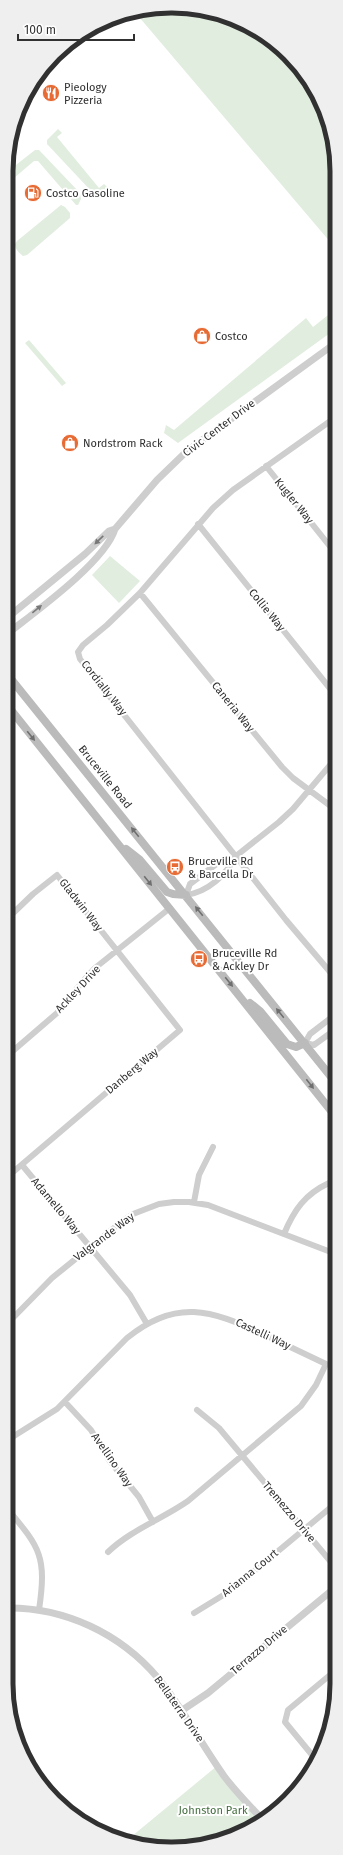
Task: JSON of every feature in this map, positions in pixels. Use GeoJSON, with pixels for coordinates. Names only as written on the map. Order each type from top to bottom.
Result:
{"type":"FeatureCollection","features":[{"type":"Feature","properties":{"kind":"main road","name":"Bruceville Road"},"geometry":{"type":"LineString","coordinates":[[13,681],[330,1075]]}},
{"type":"Feature","properties":{"kind":"main road"},"geometry":{"type":"LineString","coordinates":[[13,712],[330,1109]]}},
{"type":"Feature","properties":{"kind":"main road"},"geometry":{"type":"LineString","coordinates":[[117,842],[140,860],[167,892],[186,895]]}},
{"type":"Feature","properties":{"kind":"main road"},"geometry":{"type":"LineString","coordinates":[[238,994],[260,1010],[287,1044],[296,1047],[305,1043]]}},
{"type":"Feature","properties":{"kind":"street","name":"Civic Center Drive"},"geometry":{"type":"LineString","coordinates":[[13,629],[81,573],[113,536],[115,529],[157,480],[187,450],[330,346]]}},
{"type":"Feature","properties":{"kind":"street","name":"Cordially Way"},"geometry":{"type":"LineString","coordinates":[[330,421],[233,490],[198,524],[140,593],[107,625],[83,645],[78,652],[79,656],[286,920],[330,972]]}},
{"type":"Feature","properties":{"kind":"street","name":"Kugler Way"},"geometry":{"type":"LineString","coordinates":[[266,466],[330,546]]}},
{"type":"Feature","properties":{"kind":"street","name":"Collie Way"},"geometry":{"type":"LineString","coordinates":[[198,524],[330,689]]}},
{"type":"Feature","properties":{"kind":"street","name":"Civic Center Drive"},"geometry":{"type":"LineString","coordinates":[[13,613],[85,554],[109,531],[115,529]]}},
{"type":"Feature","properties":{"kind":"street","name":"Caneria Way"},"geometry":{"type":"LineString","coordinates":[[140,593],[282,767],[293,778],[330,806]]}},
{"type":"Feature","properties":{"kind":"street"},"geometry":{"type":"LineString","coordinates":[[236,856],[223,875],[198,893],[186,895],[190,884],[216,865],[236,856],[279,822],[310,791],[330,766]]}},
{"type":"Feature","properties":{"kind":"street","name":"Gladwin Way"},"geometry":{"type":"LineString","coordinates":[[13,913],[28,898],[57,875],[118,951]]}},
{"type":"Feature","properties":{"kind":"street","name":"Ackley Drive"},"geometry":{"type":"LineString","coordinates":[[13,1051],[57,1013],[84,980],[170,908]]}},
{"type":"Feature","properties":{"kind":"street","name":"Danberg Way"},"geometry":{"type":"LineString","coordinates":[[13,1172],[180,1030],[118,951]]}},
{"type":"Feature","properties":{"kind":"street"},"geometry":{"type":"LineString","coordinates":[[330,1019],[310,1034],[305,1043],[314,1045],[330,1033]]}},
{"type":"Feature","properties":{"kind":"street"},"geometry":{"type":"LineString","coordinates":[[194,1202],[199,1175],[213,1147]]}},
{"type":"Feature","properties":{"kind":"street","name":"Adamello Way"},"geometry":{"type":"LineString","coordinates":[[22,1165],[130,1295],[147,1324]]}},
{"type":"Feature","properties":{"kind":"street"},"geometry":{"type":"LineString","coordinates":[[284,1234],[290,1219],[300,1204],[317,1189],[329,1183]]}},
{"type":"Feature","properties":{"kind":"street","name":"Valgrande Way"},"geometry":{"type":"LineString","coordinates":[[13,1318],[52,1278],[120,1223],[144,1209],[174,1202],[194,1202],[222,1209],[330,1252]]}},
{"type":"Feature","properties":{"kind":"street","name":"Castelli Way"},"geometry":{"type":"LineString","coordinates":[[13,1437],[49,1415],[65,1402],[127,1338],[147,1324],[175,1313],[201,1312],[216,1314],[230,1319],[326,1364],[316,1385],[302,1406],[188,1501],[129,1535],[108,1552]]}},
{"type":"Feature","properties":{"kind":"street","name":"Avellino Way"},"geometry":{"type":"LineString","coordinates":[[65,1402],[91,1430],[112,1464],[139,1497],[153,1522]]}},
{"type":"Feature","properties":{"kind":"street","name":"Tremezzo Drive"},"geometry":{"type":"LineString","coordinates":[[197,1410],[219,1428],[330,1561]]}},
{"type":"Feature","properties":{"kind":"street"},"geometry":{"type":"LineString","coordinates":[[304,1529],[330,1508]]}},
{"type":"Feature","properties":{"kind":"street"},"geometry":{"type":"LineString","coordinates":[[13,1516],[29,1535],[40,1558],[43,1584],[39,1610]]}},
{"type":"Feature","properties":{"kind":"street","name":"Arianna Court"},"geometry":{"type":"LineString","coordinates":[[194,1613],[225,1594],[304,1529]]}},
{"type":"Feature","properties":{"kind":"street","name":"Terrazzo Drive"},"geometry":{"type":"LineString","coordinates":[[181,1711],[208,1693],[330,1592]]}},
{"type":"Feature","properties":{"kind":"street","name":"Bellaterra Drive"},"geometry":{"type":"LineString","coordinates":[[13,1608],[39,1610],[81,1622],[114,1639],[137,1657],[158,1678],[224,1776],[259,1816]]}},
{"type":"Feature","properties":{"kind":"street"},"geometry":{"type":"LineString","coordinates":[[313,1756],[285,1722],[288,1710],[330,1675]]}},
{"type":"Feature","properties":{"kind":"green space"},"geometry":{"type":"Polygon","coordinates":[[[161,13],[182,13],[213,18],[251,34],[276,52],[291,67],[314,101],[325,130],[330,161],[330,242],[139,16],[161,13]]]}},
{"type":"Feature","properties":{"kind":"green space"},"geometry":{"type":"Polygon","coordinates":[[[58,129],[62,133],[57,137],[99,188],[104,184],[107,187],[99,194],[93,193],[47,144],[47,140],[58,129]]]}},
{"type":"Feature","properties":{"kind":"green space"},"geometry":{"type":"Polygon","coordinates":[[[35,150],[39,150],[80,193],[81,199],[78,205],[76,205],[38,161],[34,161],[13,179],[13,167],[35,150]]]}},
{"type":"Feature","properties":{"kind":"green space"},"geometry":{"type":"Polygon","coordinates":[[[61,205],[70,213],[70,218],[27,255],[23,256],[16,248],[15,244],[17,241],[61,205]]]}},
{"type":"Feature","properties":{"kind":"green space"},"geometry":{"type":"Polygon","coordinates":[[[330,314],[330,333],[178,443],[164,433],[166,425],[174,430],[306,318],[313,327],[330,314]]]}},
{"type":"Feature","properties":{"kind":"green space"},"geometry":{"type":"Polygon","coordinates":[[[29,340],[66,383],[62,386],[25,343],[29,340]]]}},
{"type":"Feature","properties":{"kind":"green space"},"geometry":{"type":"Polygon","coordinates":[[[110,556],[140,581],[119,603],[92,575],[110,556]]]}},
{"type":"Feature","properties":{"kind":"green space","name":"Johnston Park"},"geometry":{"type":"Polygon","coordinates":[[[217,1766],[260,1815],[242,1826],[222,1834],[192,1841],[161,1842],[131,1837],[217,1766]]]}},
{"type":"Feature","properties":{"kind":"place","name":"Pieology Pizzeria"},"geometry":{"type":"Point","coordinates":[51,93]}},
{"type":"Feature","properties":{"kind":"place","name":"Costco Gasoline"},"geometry":{"type":"Point","coordinates":[33,193]}},
{"type":"Feature","properties":{"kind":"place","name":"Costco"},"geometry":{"type":"Point","coordinates":[202,336]}},
{"type":"Feature","properties":{"kind":"place","name":"Nordstrom Rack"},"geometry":{"type":"Point","coordinates":[70,443]}},
{"type":"Feature","properties":{"kind":"place","name":"Bruceville Rd & Barcella Dr"},"geometry":{"type":"Point","coordinates":[175,867]}},
{"type":"Feature","properties":{"kind":"place","name":"Bruceville Rd & Ackley Dr"},"geometry":{"type":"Point","coordinates":[199,959]}}]}
